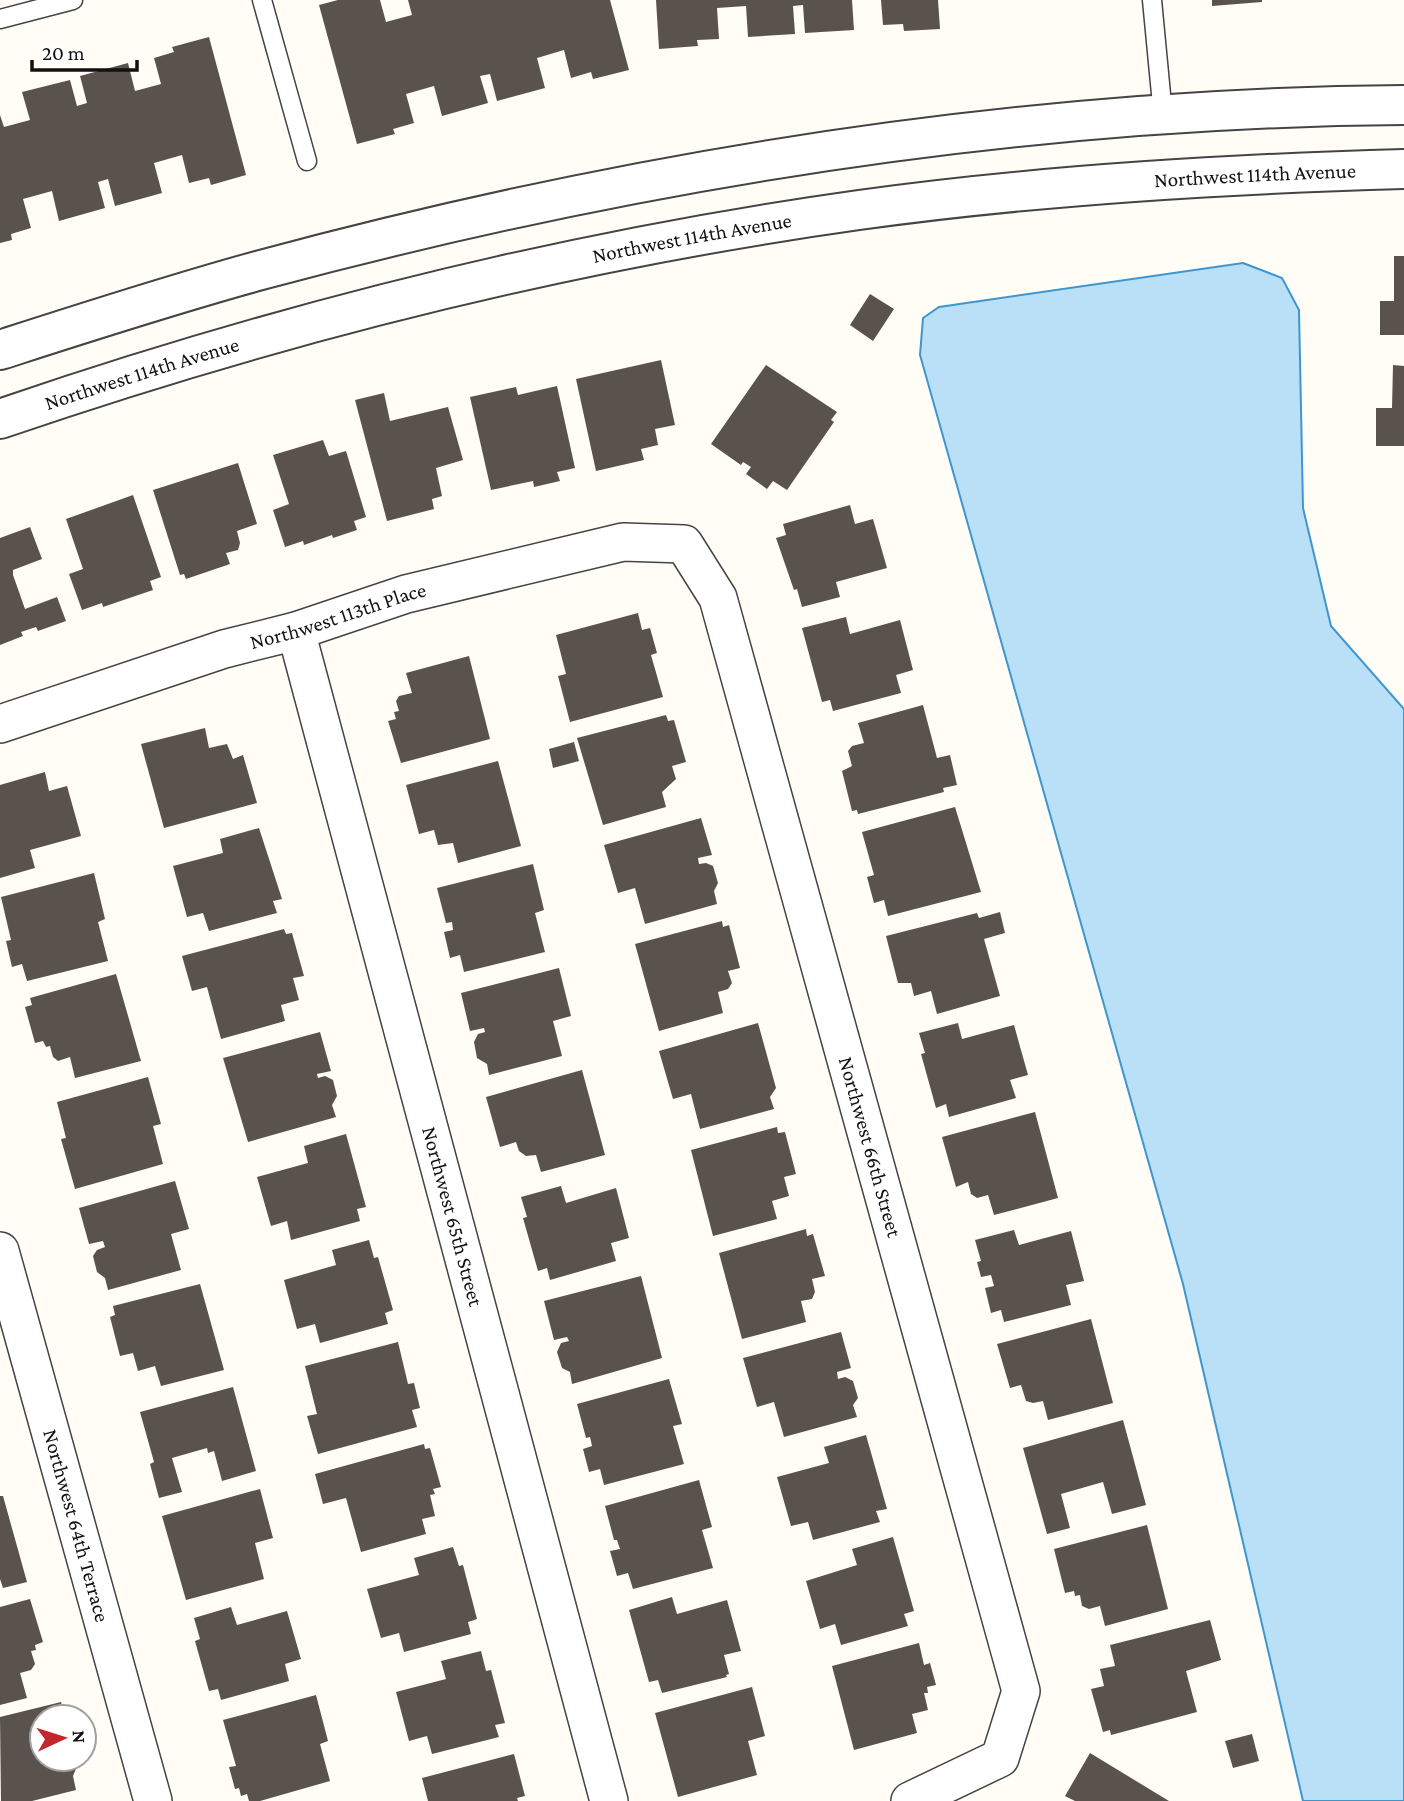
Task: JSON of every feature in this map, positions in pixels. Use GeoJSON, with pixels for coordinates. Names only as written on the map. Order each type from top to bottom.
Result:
{"type":"FeatureCollection","features":[{"type":"Feature","properties":{"kind":"street"},"geometry":{"type":"LineString","coordinates":[[0,350],[171,295],[259,271],[483,215],[636,182],[801,155],[965,134],[1225,110],[1404,104]]}},
{"type":"Feature","properties":{"kind":"street","name":"Northwest 114th Avenue"},"geometry":{"type":"LineString","coordinates":[[0,419],[113,380],[282,330],[425,292],[653,245],[859,210],[991,194],[1179,179],[1404,169]]}},
{"type":"Feature","properties":{"kind":"street","name":"Northwest 113th Place"},"geometry":{"type":"LineString","coordinates":[[0,724],[224,649],[296,631],[406,594],[623,542],[684,544]]}},
{"type":"Feature","properties":{"kind":"street","name":"Northwest 66th Street"},"geometry":{"type":"LineString","coordinates":[[684,544],[718,598],[1021,1691],[1000,1758],[910,1801]]}},
{"type":"Feature","properties":{"kind":"street","name":"Northwest 65th Street"},"geometry":{"type":"LineString","coordinates":[[296,631],[608,1801]]}},
{"type":"Feature","properties":{"kind":"street","name":"Northwest 64th Terrace"},"geometry":{"type":"LineString","coordinates":[[2,1266],[153,1801]]}},
{"type":"Feature","properties":{"kind":"lane"},"geometry":{"type":"LineString","coordinates":[[0,19],[73,0]]}},
{"type":"Feature","properties":{"kind":"lane"},"geometry":{"type":"LineString","coordinates":[[262,0],[307,161]]}},
{"type":"Feature","properties":{"kind":"lane"},"geometry":{"type":"LineString","coordinates":[[1152,0],[1163,115]]}},
{"type":"Feature","properties":{"kind":"water"},"geometry":{"type":"Polygon","coordinates":[[[1243,263],[1282,278],[1299,310],[1303,508],[1331,626],[1404,709],[1404,1801],[1303,1801],[1183,1284],[920,355],[923,318],[939,307],[1243,263]]]}},
{"type":"Feature","properties":{"kind":"building"},"geometry":{"type":"Polygon","coordinates":[[[338,0],[380,0],[386,22],[412,15],[408,0],[610,0],[629,70],[593,79],[591,72],[571,78],[564,50],[537,58],[545,88],[497,101],[490,74],[480,76],[488,103],[442,116],[434,86],[406,94],[414,123],[393,129],[395,134],[357,144],[319,5],[338,0]]]}},
{"type":"Feature","properties":{"kind":"building"},"geometry":{"type":"Polygon","coordinates":[[[656,0],[852,0],[854,30],[805,33],[803,5],[793,6],[795,34],[748,37],[746,6],[717,8],[719,39],[697,40],[698,46],[659,49],[656,0]]]}},
{"type":"Feature","properties":{"kind":"building"},"geometry":{"type":"Polygon","coordinates":[[[881,0],[938,0],[940,29],[904,31],[903,24],[883,25],[881,0]]]}},
{"type":"Feature","properties":{"kind":"building"},"geometry":{"type":"Polygon","coordinates":[[[1212,0],[1262,0],[1262,2],[1212,6],[1212,0]]]}},
{"type":"Feature","properties":{"kind":"building"},"geometry":{"type":"Polygon","coordinates":[[[209,37],[246,175],[211,185],[209,178],[189,183],[182,155],[154,163],[162,193],[115,206],[108,179],[98,182],[105,208],[59,221],[52,191],[23,199],[31,228],[11,234],[12,240],[0,243],[0,115],[4,127],[30,120],[22,92],[70,80],[77,106],[87,103],[80,76],[128,63],[135,91],[161,84],[154,58],[174,52],[172,47],[209,37]]]}},
{"type":"Feature","properties":{"kind":"building"},"geometry":{"type":"Polygon","coordinates":[[[1394,256],[1404,256],[1404,335],[1380,335],[1380,301],[1394,301],[1394,256]]]}},
{"type":"Feature","properties":{"kind":"building"},"geometry":{"type":"Polygon","coordinates":[[[870,294],[894,309],[873,341],[850,325],[870,294]]]}},
{"type":"Feature","properties":{"kind":"building"},"geometry":{"type":"Polygon","coordinates":[[[661,360],[675,425],[655,429],[658,445],[641,449],[644,460],[596,471],[576,379],[661,360]]]}},
{"type":"Feature","properties":{"kind":"building"},"geometry":{"type":"Polygon","coordinates":[[[766,365],[837,412],[831,420],[834,422],[787,490],[773,481],[767,489],[746,474],[751,467],[743,462],[741,465],[711,444],[766,365]]]}},
{"type":"Feature","properties":{"kind":"building"},"geometry":{"type":"Polygon","coordinates":[[[1393,365],[1404,366],[1404,446],[1376,446],[1376,408],[1392,408],[1393,365]]]}},
{"type":"Feature","properties":{"kind":"building"},"geometry":{"type":"Polygon","coordinates":[[[557,386],[575,468],[557,472],[560,481],[534,487],[533,481],[491,490],[470,397],[516,387],[518,395],[557,386]]]}},
{"type":"Feature","properties":{"kind":"building"},"geometry":{"type":"Polygon","coordinates":[[[384,393],[390,421],[448,407],[463,460],[436,468],[442,496],[432,499],[434,509],[387,521],[355,400],[384,393]]]}},
{"type":"Feature","properties":{"kind":"building"},"geometry":{"type":"Polygon","coordinates":[[[323,440],[329,456],[346,451],[366,517],[354,521],[357,530],[304,545],[303,541],[285,547],[273,510],[289,504],[273,455],[323,440]]]}},
{"type":"Feature","properties":{"kind":"building"},"geometry":{"type":"Polygon","coordinates":[[[238,463],[257,524],[237,531],[240,543],[238,550],[226,553],[230,564],[186,579],[184,574],[180,575],[153,490],[238,463]]]}},
{"type":"Feature","properties":{"kind":"building"},"geometry":{"type":"Polygon","coordinates":[[[133,495],[161,577],[150,581],[153,590],[103,607],[102,603],[82,610],[69,574],[83,569],[66,519],[133,495]]]}},
{"type":"Feature","properties":{"kind":"building"},"geometry":{"type":"Polygon","coordinates":[[[850,505],[855,524],[873,519],[887,568],[836,582],[840,597],[802,607],[776,538],[786,535],[783,524],[850,505]]]}},
{"type":"Feature","properties":{"kind":"building"},"geometry":{"type":"Polygon","coordinates":[[[30,527],[42,559],[13,570],[25,609],[57,597],[66,621],[38,631],[36,627],[21,632],[23,636],[0,645],[0,538],[30,527]]]}},
{"type":"Feature","properties":{"kind":"building"},"geometry":{"type":"Polygon","coordinates":[[[638,613],[642,630],[650,628],[657,653],[651,655],[663,697],[570,722],[558,676],[566,674],[556,635],[638,613]]]}},
{"type":"Feature","properties":{"kind":"building"},"geometry":{"type":"Polygon","coordinates":[[[846,617],[850,634],[900,620],[913,670],[896,675],[901,693],[833,711],[830,700],[822,702],[802,628],[846,617]]]}},
{"type":"Feature","properties":{"kind":"building"},"geometry":{"type":"Polygon","coordinates":[[[469,656],[490,739],[401,763],[388,721],[396,719],[394,712],[399,711],[396,701],[399,696],[412,693],[406,673],[469,656]]]}},
{"type":"Feature","properties":{"kind":"building"},"geometry":{"type":"Polygon","coordinates":[[[923,705],[937,758],[950,755],[957,785],[943,788],[944,792],[858,814],[857,810],[852,811],[842,771],[852,766],[848,751],[852,746],[864,743],[858,723],[923,705]]]}},
{"type":"Feature","properties":{"kind":"building"},"geometry":{"type":"Polygon","coordinates":[[[666,715],[668,721],[674,720],[686,762],[672,766],[676,779],[662,792],[666,807],[603,825],[577,738],[666,715]]]}},
{"type":"Feature","properties":{"kind":"building"},"geometry":{"type":"Polygon","coordinates":[[[205,728],[209,748],[227,744],[233,759],[243,755],[257,803],[164,828],[141,744],[205,728]]]}},
{"type":"Feature","properties":{"kind":"building"},"geometry":{"type":"Polygon","coordinates":[[[574,742],[579,761],[553,768],[549,749],[574,742]]]}},
{"type":"Feature","properties":{"kind":"building"},"geometry":{"type":"Polygon","coordinates":[[[498,761],[521,846],[458,863],[453,843],[438,845],[434,830],[419,834],[406,785],[498,761]]]}},
{"type":"Feature","properties":{"kind":"building"},"geometry":{"type":"Polygon","coordinates":[[[45,772],[49,791],[67,786],[81,836],[30,850],[35,868],[0,878],[0,785],[45,772]]]}},
{"type":"Feature","properties":{"kind":"building"},"geometry":{"type":"Polygon","coordinates":[[[955,807],[981,892],[888,916],[884,900],[874,903],[867,877],[874,875],[862,832],[955,807]]]}},
{"type":"Feature","properties":{"kind":"building"},"geometry":{"type":"Polygon","coordinates":[[[701,818],[712,855],[698,858],[699,864],[713,866],[718,883],[714,891],[717,904],[645,924],[635,888],[618,893],[604,845],[701,818]]]}},
{"type":"Feature","properties":{"kind":"building"},"geometry":{"type":"Polygon","coordinates":[[[259,828],[282,899],[273,901],[277,913],[209,931],[203,913],[187,917],[173,866],[223,853],[220,839],[259,828]]]}},
{"type":"Feature","properties":{"kind":"building"},"geometry":{"type":"Polygon","coordinates":[[[533,864],[544,910],[535,913],[545,952],[464,972],[460,955],[450,958],[444,932],[453,930],[452,922],[446,923],[437,888],[533,864]]]}},
{"type":"Feature","properties":{"kind":"building"},"geometry":{"type":"Polygon","coordinates":[[[94,873],[105,919],[98,922],[108,961],[27,981],[22,964],[12,967],[6,941],[11,940],[1,897],[94,873]]]}},
{"type":"Feature","properties":{"kind":"building"},"geometry":{"type":"Polygon","coordinates":[[[1000,912],[1005,933],[984,939],[1000,996],[937,1014],[931,991],[914,996],[911,983],[898,983],[886,936],[977,913],[979,918],[1000,912]]]}},
{"type":"Feature","properties":{"kind":"building"},"geometry":{"type":"Polygon","coordinates":[[[722,921],[723,927],[729,925],[740,968],[728,971],[732,983],[728,989],[718,992],[723,1013],[659,1031],[635,944],[722,921]]]}},
{"type":"Feature","properties":{"kind":"building"},"geometry":{"type":"Polygon","coordinates":[[[284,929],[286,934],[292,933],[304,976],[293,978],[299,1000],[281,1005],[285,1021],[221,1039],[207,987],[192,991],[182,956],[284,929]]]}},
{"type":"Feature","properties":{"kind":"building"},"geometry":{"type":"Polygon","coordinates":[[[559,968],[571,1016],[553,1021],[562,1056],[489,1075],[487,1064],[477,1058],[474,1042],[478,1034],[485,1032],[484,1028],[470,1031],[461,993],[559,968]]]}},
{"type":"Feature","properties":{"kind":"building"},"geometry":{"type":"Polygon","coordinates":[[[116,974],[141,1061],[75,1078],[70,1057],[58,1061],[53,1057],[50,1046],[46,1047],[43,1041],[35,1043],[25,1007],[32,1005],[30,998],[116,974]]]}},
{"type":"Feature","properties":{"kind":"building"},"geometry":{"type":"Polygon","coordinates":[[[758,1023],[776,1088],[770,1097],[774,1109],[700,1129],[691,1094],[673,1099],[659,1051],[758,1023]]]}},
{"type":"Feature","properties":{"kind":"building"},"geometry":{"type":"Polygon","coordinates":[[[958,1023],[962,1039],[1014,1025],[1028,1075],[1010,1080],[1016,1098],[949,1117],[946,1104],[936,1108],[921,1054],[925,1053],[919,1033],[958,1023]]]}},
{"type":"Feature","properties":{"kind":"building"},"geometry":{"type":"Polygon","coordinates":[[[320,1032],[331,1071],[317,1074],[318,1078],[325,1076],[333,1080],[337,1096],[332,1105],[336,1117],[248,1142],[223,1058],[320,1032]]]}},
{"type":"Feature","properties":{"kind":"building"},"geometry":{"type":"Polygon","coordinates":[[[582,1070],[605,1155],[541,1172],[536,1155],[526,1156],[519,1151],[516,1142],[500,1147],[486,1097],[582,1070]]]}},
{"type":"Feature","properties":{"kind":"building"},"geometry":{"type":"Polygon","coordinates":[[[148,1077],[161,1124],[153,1126],[163,1164],[75,1189],[61,1139],[66,1138],[57,1102],[148,1077]]]}},
{"type":"Feature","properties":{"kind":"building"},"geometry":{"type":"Polygon","coordinates":[[[1035,1112],[1058,1198],[994,1215],[988,1195],[977,1198],[971,1194],[968,1182],[956,1187],[942,1137],[1035,1112]]]}},
{"type":"Feature","properties":{"kind":"building"},"geometry":{"type":"Polygon","coordinates":[[[777,1127],[778,1133],[785,1132],[796,1174],[784,1177],[789,1196],[772,1201],[777,1219],[713,1236],[691,1150],[777,1127]]]}},
{"type":"Feature","properties":{"kind":"building"},"geometry":{"type":"Polygon","coordinates":[[[346,1134],[366,1207],[357,1209],[360,1221],[291,1240],[287,1221],[271,1226],[257,1177],[308,1163],[304,1146],[346,1134]]]}},
{"type":"Feature","properties":{"kind":"building"},"geometry":{"type":"Polygon","coordinates":[[[175,1181],[189,1229],[171,1234],[181,1270],[108,1290],[105,1278],[97,1272],[93,1256],[97,1250],[105,1247],[103,1241],[89,1244],[79,1208],[175,1181]]]}},
{"type":"Feature","properties":{"kind":"building"},"geometry":{"type":"Polygon","coordinates":[[[561,1186],[566,1203],[616,1188],[629,1238],[611,1243],[616,1261],[550,1280],[547,1268],[538,1271],[523,1218],[527,1217],[521,1197],[561,1186]]]}},
{"type":"Feature","properties":{"kind":"building"},"geometry":{"type":"Polygon","coordinates":[[[806,1229],[807,1236],[813,1234],[825,1276],[812,1279],[815,1292],[812,1299],[801,1301],[806,1322],[742,1339],[719,1253],[806,1229]]]}},
{"type":"Feature","properties":{"kind":"building"},"geometry":{"type":"Polygon","coordinates":[[[1014,1230],[1019,1245],[1071,1231],[1084,1281],[1066,1285],[1071,1305],[1004,1322],[1001,1310],[991,1313],[985,1288],[994,1286],[991,1275],[981,1277],[977,1262],[981,1261],[975,1240],[1014,1230]]]}},
{"type":"Feature","properties":{"kind":"building"},"geometry":{"type":"Polygon","coordinates":[[[369,1240],[374,1258],[378,1257],[393,1310],[385,1313],[388,1324],[320,1343],[315,1324],[297,1329],[284,1280],[336,1265],[332,1250],[369,1240]]]}},
{"type":"Feature","properties":{"kind":"building"},"geometry":{"type":"Polygon","coordinates":[[[641,1276],[662,1358],[572,1384],[570,1372],[562,1368],[557,1352],[561,1343],[569,1341],[567,1337],[554,1340],[544,1301],[641,1276]]]}},
{"type":"Feature","properties":{"kind":"building"},"geometry":{"type":"Polygon","coordinates":[[[200,1284],[224,1370],[161,1386],[155,1366],[138,1371],[133,1353],[120,1356],[110,1317],[115,1315],[113,1306],[200,1284]]]}},
{"type":"Feature","properties":{"kind":"building"},"geometry":{"type":"Polygon","coordinates":[[[1091,1319],[1113,1403],[1048,1420],[1043,1401],[1026,1401],[1021,1385],[1010,1388],[997,1344],[1091,1319]]]}},
{"type":"Feature","properties":{"kind":"building"},"geometry":{"type":"Polygon","coordinates":[[[841,1332],[851,1368],[837,1372],[838,1379],[845,1377],[853,1381],[858,1398],[853,1405],[857,1417],[784,1437],[774,1402],[757,1407],[743,1358],[841,1332]]]}},
{"type":"Feature","properties":{"kind":"building"},"geometry":{"type":"Polygon","coordinates":[[[398,1342],[408,1384],[414,1383],[420,1408],[412,1410],[417,1427],[318,1454],[307,1416],[317,1414],[305,1366],[398,1342]]]}},
{"type":"Feature","properties":{"kind":"building"},"geometry":{"type":"Polygon","coordinates":[[[669,1379],[682,1424],[673,1426],[684,1464],[604,1485],[600,1469],[589,1472],[583,1449],[592,1446],[590,1437],[586,1438],[577,1404],[669,1379]]]}},
{"type":"Feature","properties":{"kind":"building"},"geometry":{"type":"Polygon","coordinates":[[[233,1387],[256,1471],[222,1481],[214,1451],[208,1453],[207,1448],[172,1458],[182,1492],[159,1498],[150,1464],[154,1462],[140,1412],[233,1387]]]}},
{"type":"Feature","properties":{"kind":"building"},"geometry":{"type":"Polygon","coordinates":[[[1123,1420],[1146,1505],[1112,1514],[1103,1482],[1061,1494],[1070,1528],[1047,1534],[1023,1448],[1123,1420]]]}},
{"type":"Feature","properties":{"kind":"building"},"geometry":{"type":"Polygon","coordinates":[[[866,1435],[887,1509],[876,1511],[880,1522],[813,1540],[808,1522],[791,1526],[777,1477],[829,1463],[824,1447],[866,1435]]]}},
{"type":"Feature","properties":{"kind":"building"},"geometry":{"type":"Polygon","coordinates":[[[424,1444],[425,1449],[430,1448],[441,1487],[433,1489],[435,1494],[430,1495],[435,1516],[422,1519],[426,1534],[361,1552],[346,1498],[323,1504],[315,1474],[424,1444]]]}},
{"type":"Feature","properties":{"kind":"building"},"geometry":{"type":"Polygon","coordinates":[[[699,1480],[712,1527],[702,1530],[713,1568],[633,1589],[628,1573],[617,1576],[610,1551],[620,1549],[617,1540],[614,1540],[605,1506],[699,1480]]]}},
{"type":"Feature","properties":{"kind":"building"},"geometry":{"type":"Polygon","coordinates":[[[260,1489],[273,1538],[255,1543],[264,1579],[186,1600],[162,1516],[260,1489]]]}},
{"type":"Feature","properties":{"kind":"building"},"geometry":{"type":"Polygon","coordinates":[[[0,1496],[3,1496],[27,1582],[3,1588],[0,1579],[0,1496]]]}},
{"type":"Feature","properties":{"kind":"building"},"geometry":{"type":"Polygon","coordinates":[[[1147,1525],[1168,1609],[1105,1626],[1100,1606],[1089,1609],[1082,1606],[1080,1595],[1075,1596],[1074,1591],[1065,1593],[1054,1549],[1147,1525]]]}},
{"type":"Feature","properties":{"kind":"building"},"geometry":{"type":"Polygon","coordinates":[[[893,1537],[914,1611],[904,1614],[908,1626],[841,1645],[835,1624],[820,1629],[806,1581],[857,1565],[852,1549],[893,1537]]]}},
{"type":"Feature","properties":{"kind":"building"},"geometry":{"type":"Polygon","coordinates":[[[453,1547],[459,1566],[463,1565],[477,1619],[468,1622],[471,1634],[404,1652],[399,1633],[381,1638],[367,1589],[419,1575],[414,1558],[453,1547]]]}},
{"type":"Feature","properties":{"kind":"building"},"geometry":{"type":"Polygon","coordinates":[[[672,1597],[677,1614],[727,1600],[741,1651],[724,1655],[729,1674],[727,1677],[662,1693],[658,1680],[649,1682],[629,1610],[672,1597]]]}},
{"type":"Feature","properties":{"kind":"building"},"geometry":{"type":"Polygon","coordinates":[[[30,1599],[43,1642],[35,1645],[36,1650],[31,1651],[35,1664],[31,1670],[20,1673],[27,1698],[0,1705],[0,1607],[30,1599]]]}},
{"type":"Feature","properties":{"kind":"building"},"geometry":{"type":"Polygon","coordinates":[[[231,1607],[237,1625],[287,1611],[301,1659],[285,1664],[289,1681],[221,1700],[218,1689],[209,1691],[195,1641],[200,1639],[194,1618],[231,1607]]]}},
{"type":"Feature","properties":{"kind":"building"},"geometry":{"type":"Polygon","coordinates":[[[1210,1620],[1221,1660],[1186,1671],[1197,1712],[1111,1735],[1110,1730],[1103,1732],[1091,1689],[1104,1686],[1100,1669],[1115,1666],[1110,1645],[1210,1620]]]}},
{"type":"Feature","properties":{"kind":"building"},"geometry":{"type":"Polygon","coordinates":[[[919,1643],[924,1665],[930,1663],[936,1685],[927,1687],[928,1693],[924,1693],[928,1710],[912,1714],[917,1733],[854,1750],[832,1666],[919,1643]]]}},
{"type":"Feature","properties":{"kind":"building"},"geometry":{"type":"Polygon","coordinates":[[[481,1651],[486,1671],[491,1670],[505,1723],[495,1725],[499,1737],[432,1754],[427,1736],[409,1741],[396,1692],[446,1679],[441,1661],[481,1651]]]}},
{"type":"Feature","properties":{"kind":"building"},"geometry":{"type":"Polygon","coordinates":[[[752,1687],[765,1736],[748,1741],[757,1775],[678,1797],[655,1713],[752,1687]]]}},
{"type":"Feature","properties":{"kind":"building"},"geometry":{"type":"Polygon","coordinates":[[[316,1695],[328,1741],[320,1744],[330,1781],[260,1801],[249,1801],[247,1794],[241,1796],[239,1788],[235,1789],[229,1767],[236,1766],[223,1720],[316,1695]]]}},
{"type":"Feature","properties":{"kind":"building"},"geometry":{"type":"Polygon","coordinates":[[[28,1710],[28,1773],[74,1773],[76,1790],[32,1801],[1,1801],[0,1717],[28,1710]]]}},
{"type":"Feature","properties":{"kind":"building"},"geometry":{"type":"Polygon","coordinates":[[[1252,1734],[1259,1761],[1233,1768],[1225,1741],[1252,1734]]]}},
{"type":"Feature","properties":{"kind":"building"},"geometry":{"type":"Polygon","coordinates":[[[1090,1753],[1169,1801],[1075,1801],[1065,1796],[1090,1753]]]}},
{"type":"Feature","properties":{"kind":"building"},"geometry":{"type":"Polygon","coordinates":[[[514,1754],[525,1796],[517,1798],[518,1801],[428,1801],[422,1778],[514,1754]]]}}]}
